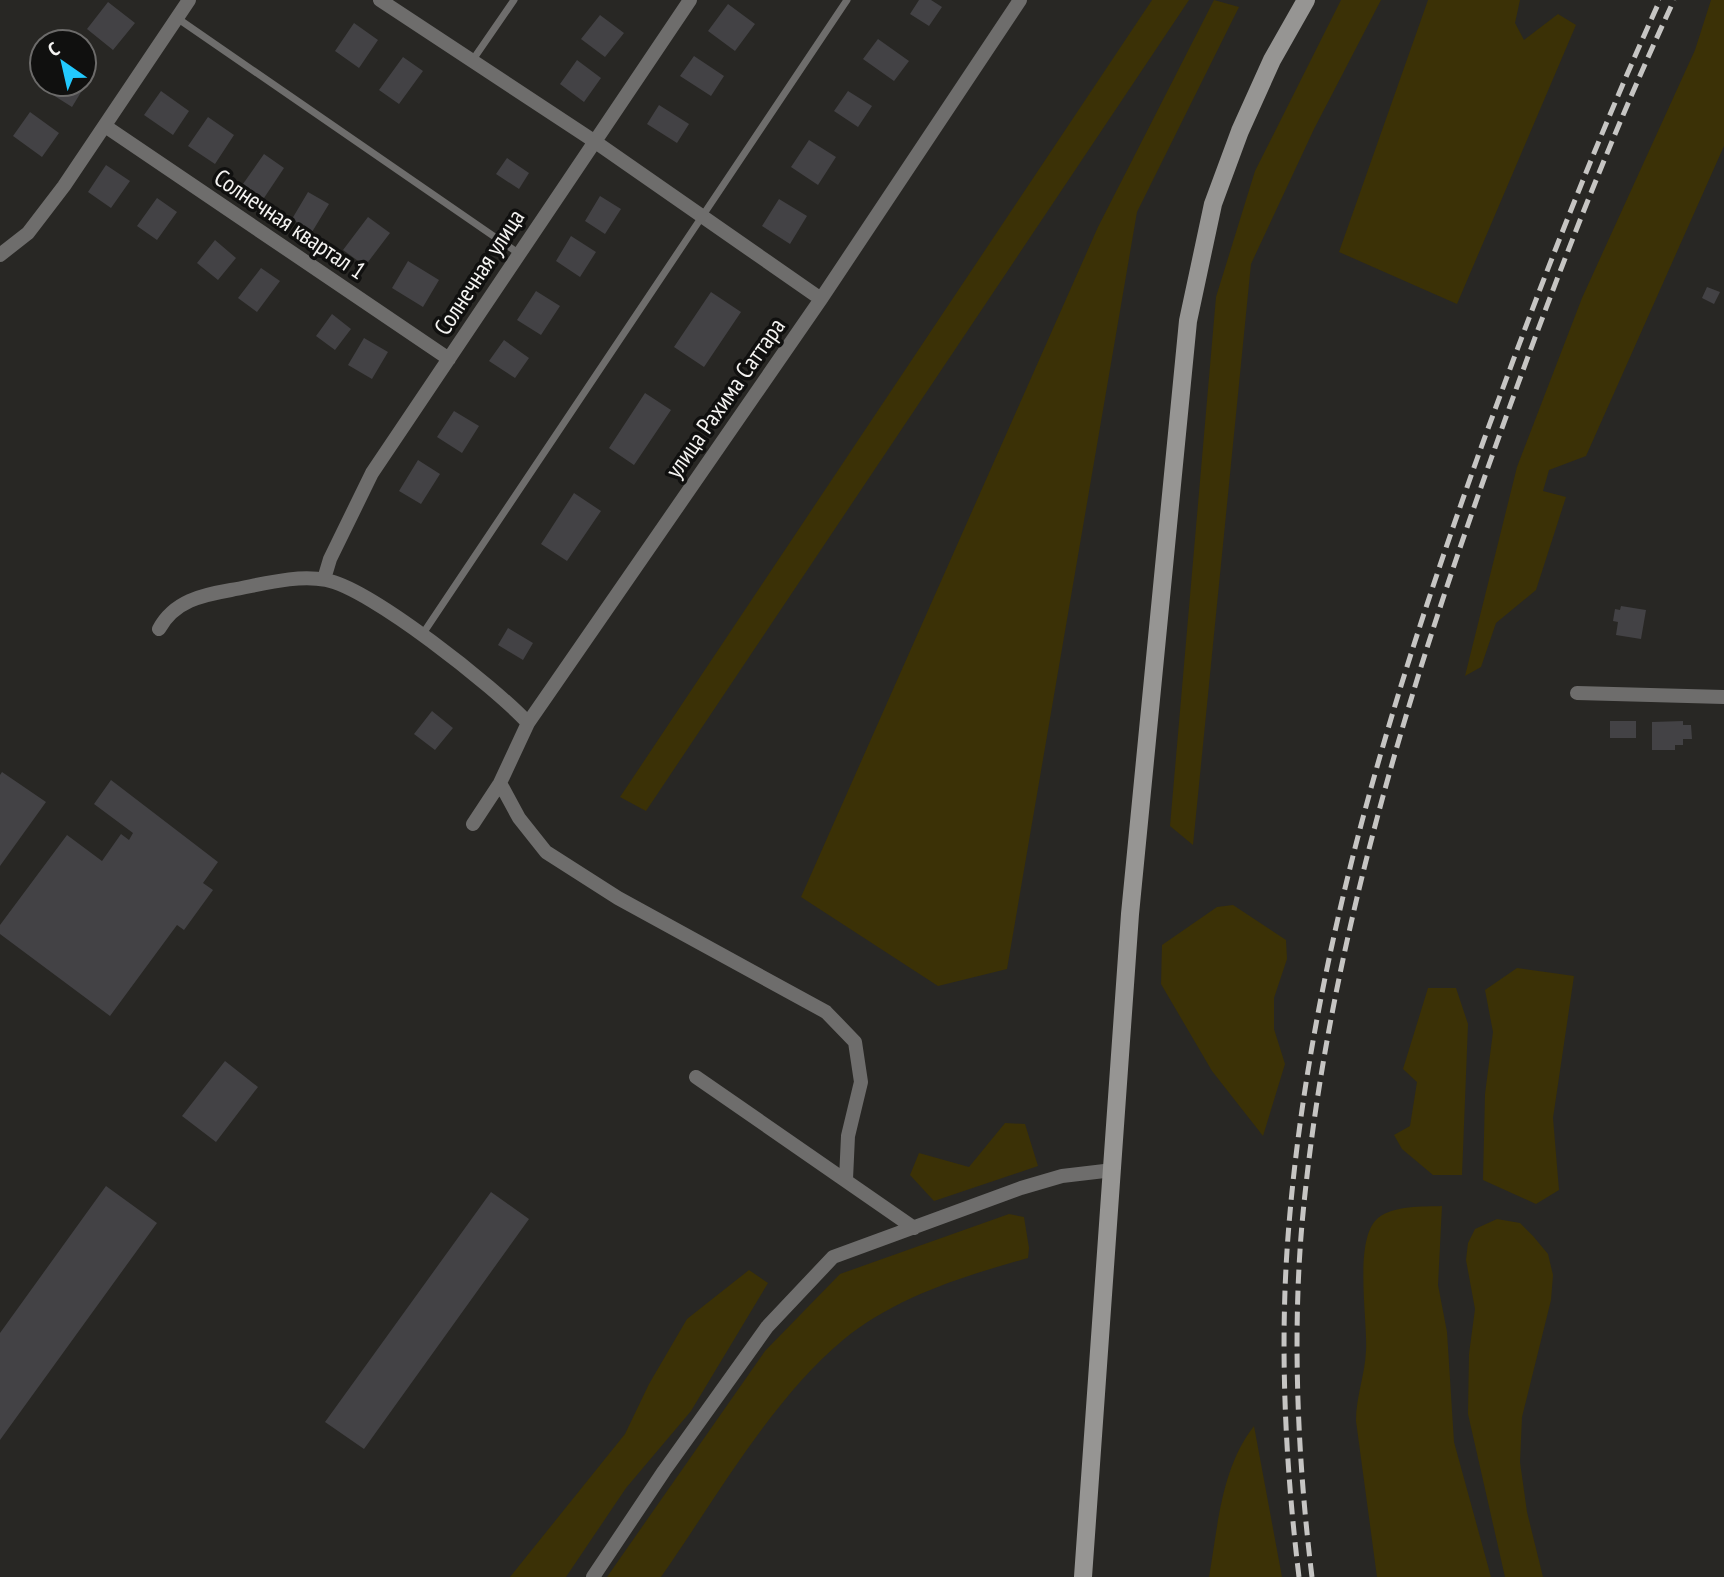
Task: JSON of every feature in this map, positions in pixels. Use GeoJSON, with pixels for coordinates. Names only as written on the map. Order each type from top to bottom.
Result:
{"type":"FeatureCollection","features":[{"type":"Feature","properties":{"kind":"main road"},"geometry":{"type":"LineString","coordinates":[[1083,1577],[1130,914],[1188,321],[1213,204],[1240,131],[1272,60],[1306,0]]}},
{"type":"Feature","properties":{"kind":"street"},"geometry":{"type":"LineString","coordinates":[[0,255],[28,233],[106,126],[189,0]]}},
{"type":"Feature","properties":{"kind":"street"},"geometry":{"type":"LineString","coordinates":[[380,0],[594,141],[821,299]]}},
{"type":"Feature","properties":{"kind":"street","name":"Солнечная улица"},"geometry":{"type":"LineString","coordinates":[[324,579],[330,559],[372,473],[517,253],[690,0]]}},
{"type":"Feature","properties":{"kind":"street","name":"улица Рахима Саттара"},"geometry":{"type":"LineString","coordinates":[[473,824],[500,783],[528,723],[821,299],[1020,0]]}},
{"type":"Feature","properties":{"kind":"street","name":"Солнечная квартал 1"},"geometry":{"type":"LineString","coordinates":[[106,126],[449,359]]}},
{"type":"Feature","properties":{"kind":"street"},"geometry":{"type":"LineString","coordinates":[[159,629],[166,616],[180,604],[201,596],[265,584],[324,579],[345,585],[422,636],[501,696],[528,723]]}},
{"type":"Feature","properties":{"kind":"street"},"geometry":{"type":"LineString","coordinates":[[1577,693],[1724,697]]}},
{"type":"Feature","properties":{"kind":"street"},"geometry":{"type":"LineString","coordinates":[[500,783],[519,818],[546,852],[618,898],[826,1012],[855,1042],[861,1082],[848,1136],[846,1179]]}},
{"type":"Feature","properties":{"kind":"street"},"geometry":{"type":"LineString","coordinates":[[696,1077],[914,1227]]}},
{"type":"Feature","properties":{"kind":"street"},"geometry":{"type":"LineString","coordinates":[[593,1577],[664,1471],[767,1327],[833,1257],[1021,1188],[1062,1177],[1113,1170]]}},
{"type":"Feature","properties":{"kind":"lane"},"geometry":{"type":"LineString","coordinates":[[472,61],[514,0]]}},
{"type":"Feature","properties":{"kind":"lane"},"geometry":{"type":"LineString","coordinates":[[422,636],[847,0]]}},
{"type":"Feature","properties":{"kind":"lane"},"geometry":{"type":"LineString","coordinates":[[177,18],[517,253]]}},
{"type":"Feature","properties":{"kind":"shaded area"},"geometry":{"type":"Polygon","coordinates":[[[1152,0],[1189,0],[646,811],[620,797],[1152,0]]]}},
{"type":"Feature","properties":{"kind":"shaded area"},"geometry":{"type":"Polygon","coordinates":[[[1214,0],[1239,7],[1137,212],[1007,969],[938,986],[801,897],[1098,227],[1214,0]]]}},
{"type":"Feature","properties":{"kind":"shaded area"},"geometry":{"type":"Polygon","coordinates":[[[1341,0],[1381,0],[1314,129],[1251,264],[1193,845],[1170,826],[1216,297],[1255,171],[1341,0]]]}},
{"type":"Feature","properties":{"kind":"shaded area"},"geometry":{"type":"Polygon","coordinates":[[[1428,0],[1520,0],[1515,23],[1524,40],[1558,14],[1576,25],[1457,304],[1339,252],[1428,0]]]}},
{"type":"Feature","properties":{"kind":"shaded area"},"geometry":{"type":"Polygon","coordinates":[[[1711,0],[1724,0],[1724,146],[1586,456],[1549,470],[1543,491],[1566,497],[1536,590],[1496,623],[1481,667],[1465,676],[1517,467],[1582,298],[1695,50],[1711,0]]]}},
{"type":"Feature","properties":{"kind":"shaded area"},"geometry":{"type":"Polygon","coordinates":[[[1233,905],[1286,940],[1287,959],[1274,998],[1274,1029],[1285,1064],[1263,1136],[1212,1071],[1161,984],[1162,945],[1217,907],[1233,905]]]}},
{"type":"Feature","properties":{"kind":"shaded area"},"geometry":{"type":"Polygon","coordinates":[[[1517,968],[1574,976],[1553,1118],[1559,1190],[1536,1204],[1483,1180],[1485,1094],[1493,1032],[1485,990],[1517,968]]]}},
{"type":"Feature","properties":{"kind":"shaded area"},"geometry":{"type":"Polygon","coordinates":[[[1428,988],[1456,988],[1468,1024],[1462,1175],[1433,1175],[1402,1149],[1394,1135],[1410,1126],[1417,1082],[1403,1069],[1428,988]]]}},
{"type":"Feature","properties":{"kind":"shaded area"},"geometry":{"type":"Polygon","coordinates":[[[1005,1123],[1025,1124],[1038,1166],[934,1201],[910,1175],[919,1153],[969,1167],[1005,1123]]]}},
{"type":"Feature","properties":{"kind":"shaded area"},"geometry":{"type":"Polygon","coordinates":[[[1442,1206],[1438,1285],[1447,1332],[1454,1442],[1491,1577],[1377,1577],[1356,1421],[1366,1351],[1363,1281],[1366,1243],[1370,1228],[1385,1214],[1409,1208],[1442,1206]]]}},
{"type":"Feature","properties":{"kind":"shaded area"},"geometry":{"type":"Polygon","coordinates":[[[1009,1214],[1024,1217],[1028,1258],[979,1272],[908,1300],[863,1325],[843,1340],[817,1364],[768,1421],[661,1577],[607,1577],[765,1351],[840,1274],[1009,1214]]]}},
{"type":"Feature","properties":{"kind":"shaded area"},"geometry":{"type":"Polygon","coordinates":[[[1497,1219],[1520,1223],[1533,1236],[1548,1254],[1553,1275],[1551,1300],[1522,1417],[1520,1462],[1527,1512],[1543,1577],[1505,1577],[1468,1414],[1469,1354],[1475,1309],[1466,1260],[1468,1243],[1475,1229],[1497,1219]]]}},
{"type":"Feature","properties":{"kind":"shaded area"},"geometry":{"type":"Polygon","coordinates":[[[749,1270],[768,1283],[691,1411],[626,1488],[566,1577],[510,1577],[625,1434],[649,1384],[687,1319],[749,1270]]]}},
{"type":"Feature","properties":{"kind":"shaded area"},"geometry":{"type":"Polygon","coordinates":[[[1254,1426],[1282,1577],[1209,1577],[1222,1498],[1234,1460],[1254,1426]]]}},
{"type":"Feature","properties":{"kind":"building"},"geometry":{"type":"Polygon","coordinates":[[[919,0],[931,0],[942,7],[929,26],[910,14],[919,0]]]}},
{"type":"Feature","properties":{"kind":"building"},"geometry":{"type":"Polygon","coordinates":[[[108,2],[135,23],[113,50],[98,38],[98,28],[88,28],[108,2]]]}},
{"type":"Feature","properties":{"kind":"building"},"geometry":{"type":"Polygon","coordinates":[[[728,4],[755,24],[735,51],[708,31],[728,4]]]}},
{"type":"Feature","properties":{"kind":"building"},"geometry":{"type":"Polygon","coordinates":[[[600,15],[624,33],[605,57],[581,39],[600,15]]]}},
{"type":"Feature","properties":{"kind":"building"},"geometry":{"type":"Polygon","coordinates":[[[354,23],[378,40],[359,68],[335,51],[354,23]]]}},
{"type":"Feature","properties":{"kind":"building"},"geometry":{"type":"Polygon","coordinates":[[[878,39],[909,61],[894,81],[863,59],[878,39]]]}},
{"type":"Feature","properties":{"kind":"building"},"geometry":{"type":"Polygon","coordinates":[[[694,56],[724,76],[711,96],[680,76],[694,56]]]}},
{"type":"Feature","properties":{"kind":"building"},"geometry":{"type":"Polygon","coordinates":[[[403,57],[423,71],[399,104],[379,90],[403,57]]]}},
{"type":"Feature","properties":{"kind":"building"},"geometry":{"type":"Polygon","coordinates":[[[577,60],[601,78],[584,102],[560,84],[577,60]]]}},
{"type":"Feature","properties":{"kind":"building"},"geometry":{"type":"Polygon","coordinates":[[[161,91],[189,111],[173,135],[144,115],[161,91]]]}},
{"type":"Feature","properties":{"kind":"building"},"geometry":{"type":"Polygon","coordinates":[[[848,91],[872,106],[858,127],[834,111],[848,91]]]}},
{"type":"Feature","properties":{"kind":"building"},"geometry":{"type":"Polygon","coordinates":[[[58,98],[77,98],[72,107],[58,98]]]}},
{"type":"Feature","properties":{"kind":"building"},"geometry":{"type":"Polygon","coordinates":[[[659,105],[689,124],[677,143],[647,124],[659,105]]]}},
{"type":"Feature","properties":{"kind":"building"},"geometry":{"type":"Polygon","coordinates":[[[30,112],[59,133],[42,157],[13,136],[30,112]]]}},
{"type":"Feature","properties":{"kind":"building"},"geometry":{"type":"Polygon","coordinates":[[[208,117],[234,135],[215,164],[188,146],[208,117]]]}},
{"type":"Feature","properties":{"kind":"building"},"geometry":{"type":"Polygon","coordinates":[[[809,140],[836,157],[818,185],[791,167],[809,140]]]}},
{"type":"Feature","properties":{"kind":"building"},"geometry":{"type":"Polygon","coordinates":[[[264,154],[284,168],[264,198],[243,184],[264,154]]]}},
{"type":"Feature","properties":{"kind":"building"},"geometry":{"type":"Polygon","coordinates":[[[507,158],[529,173],[519,189],[496,174],[507,158]]]}},
{"type":"Feature","properties":{"kind":"building"},"geometry":{"type":"Polygon","coordinates":[[[106,165],[130,181],[111,208],[88,192],[106,165]]]}},
{"type":"Feature","properties":{"kind":"building"},"geometry":{"type":"Polygon","coordinates":[[[308,192],[329,204],[312,232],[292,219],[308,192]]]}},
{"type":"Feature","properties":{"kind":"building"},"geometry":{"type":"Polygon","coordinates":[[[600,196],[621,209],[605,234],[585,221],[600,196]]]}},
{"type":"Feature","properties":{"kind":"building"},"geometry":{"type":"Polygon","coordinates":[[[157,198],[177,212],[157,240],[137,226],[157,198]]]}},
{"type":"Feature","properties":{"kind":"building"},"geometry":{"type":"Polygon","coordinates":[[[779,199],[807,216],[790,244],[762,226],[779,199]]]}},
{"type":"Feature","properties":{"kind":"building"},"geometry":{"type":"Polygon","coordinates":[[[368,217],[390,233],[365,266],[343,250],[368,217]]]}},
{"type":"Feature","properties":{"kind":"building"},"geometry":{"type":"Polygon","coordinates":[[[571,236],[596,252],[580,277],[556,261],[571,236]]]}},
{"type":"Feature","properties":{"kind":"building"},"geometry":{"type":"Polygon","coordinates":[[[215,240],[236,258],[218,280],[197,263],[215,240]]]}},
{"type":"Feature","properties":{"kind":"building"},"geometry":{"type":"Polygon","coordinates":[[[408,261],[439,280],[423,307],[392,288],[408,261]]]}},
{"type":"Feature","properties":{"kind":"building"},"geometry":{"type":"Polygon","coordinates":[[[261,268],[280,281],[257,312],[238,298],[261,268]]]}},
{"type":"Feature","properties":{"kind":"building"},"geometry":{"type":"Polygon","coordinates":[[[1707,287],[1720,292],[1714,304],[1702,298],[1707,287]]]}},
{"type":"Feature","properties":{"kind":"building"},"geometry":{"type":"Polygon","coordinates":[[[536,291],[560,306],[541,335],[517,320],[536,291]]]}},
{"type":"Feature","properties":{"kind":"building"},"geometry":{"type":"Polygon","coordinates":[[[711,292],[741,312],[704,367],[674,347],[711,292]]]}},
{"type":"Feature","properties":{"kind":"building"},"geometry":{"type":"Polygon","coordinates":[[[332,314],[351,329],[335,350],[316,336],[332,314]]]}},
{"type":"Feature","properties":{"kind":"building"},"geometry":{"type":"Polygon","coordinates":[[[364,338],[388,352],[372,379],[348,365],[364,338]]]}},
{"type":"Feature","properties":{"kind":"building"},"geometry":{"type":"Polygon","coordinates":[[[504,340],[529,358],[515,378],[489,361],[504,340]]]}},
{"type":"Feature","properties":{"kind":"building"},"geometry":{"type":"Polygon","coordinates":[[[645,393],[671,410],[634,465],[609,448],[645,393]]]}},
{"type":"Feature","properties":{"kind":"building"},"geometry":{"type":"Polygon","coordinates":[[[454,411],[479,426],[462,453],[437,437],[454,411]]]}},
{"type":"Feature","properties":{"kind":"building"},"geometry":{"type":"Polygon","coordinates":[[[418,460],[440,474],[421,504],[399,491],[418,460]]]}},
{"type":"Feature","properties":{"kind":"building"},"geometry":{"type":"Polygon","coordinates":[[[574,493],[601,511],[567,561],[541,544],[574,493]]]}},
{"type":"Feature","properties":{"kind":"building"},"geometry":{"type":"Polygon","coordinates":[[[1621,606],[1646,610],[1641,639],[1616,635],[1618,622],[1613,621],[1615,609],[1620,610],[1621,606]]]}},
{"type":"Feature","properties":{"kind":"building"},"geometry":{"type":"Polygon","coordinates":[[[508,628],[533,643],[523,660],[498,645],[508,628]]]}},
{"type":"Feature","properties":{"kind":"building"},"geometry":{"type":"Polygon","coordinates":[[[432,711],[453,728],[435,750],[414,734],[432,711]]]}},
{"type":"Feature","properties":{"kind":"building"},"geometry":{"type":"Polygon","coordinates":[[[1610,721],[1636,721],[1636,738],[1610,738],[1610,721]]]}},
{"type":"Feature","properties":{"kind":"building"},"geometry":{"type":"Polygon","coordinates":[[[1683,721],[1683,725],[1691,725],[1692,739],[1683,739],[1683,745],[1675,745],[1675,750],[1652,750],[1652,722],[1683,721]]]}},
{"type":"Feature","properties":{"kind":"building"},"geometry":{"type":"Polygon","coordinates":[[[2,772],[46,802],[0,866],[0,775],[2,772]]]}},
{"type":"Feature","properties":{"kind":"building"},"geometry":{"type":"Polygon","coordinates":[[[111,780],[218,862],[203,883],[213,890],[184,930],[177,925],[110,1016],[0,934],[0,925],[67,835],[102,861],[121,834],[129,840],[133,833],[94,804],[111,780]]]}},
{"type":"Feature","properties":{"kind":"building"},"geometry":{"type":"Polygon","coordinates":[[[225,1061],[258,1087],[216,1142],[182,1116],[225,1061]]]}},
{"type":"Feature","properties":{"kind":"building"},"geometry":{"type":"Polygon","coordinates":[[[106,1186],[157,1223],[0,1440],[0,1333],[106,1186]]]}},
{"type":"Feature","properties":{"kind":"building"},"geometry":{"type":"Polygon","coordinates":[[[491,1192],[529,1219],[364,1449],[325,1422],[491,1192]]]}},
{"type":"Feature","properties":{"kind":"railway"},"geometry":{"type":"LineString","coordinates":[[1299,1577],[1285,1401],[1286,1268],[1300,1126],[1315,1028],[1335,931],[1385,740],[1477,459],[1564,228],[1660,0]]}},
{"type":"Feature","properties":{"kind":"railway"},"geometry":{"type":"LineString","coordinates":[[1312,1577],[1298,1401],[1299,1268],[1313,1126],[1349,931],[1399,740],[1491,459],[1577,227],[1674,0]]}}]}
